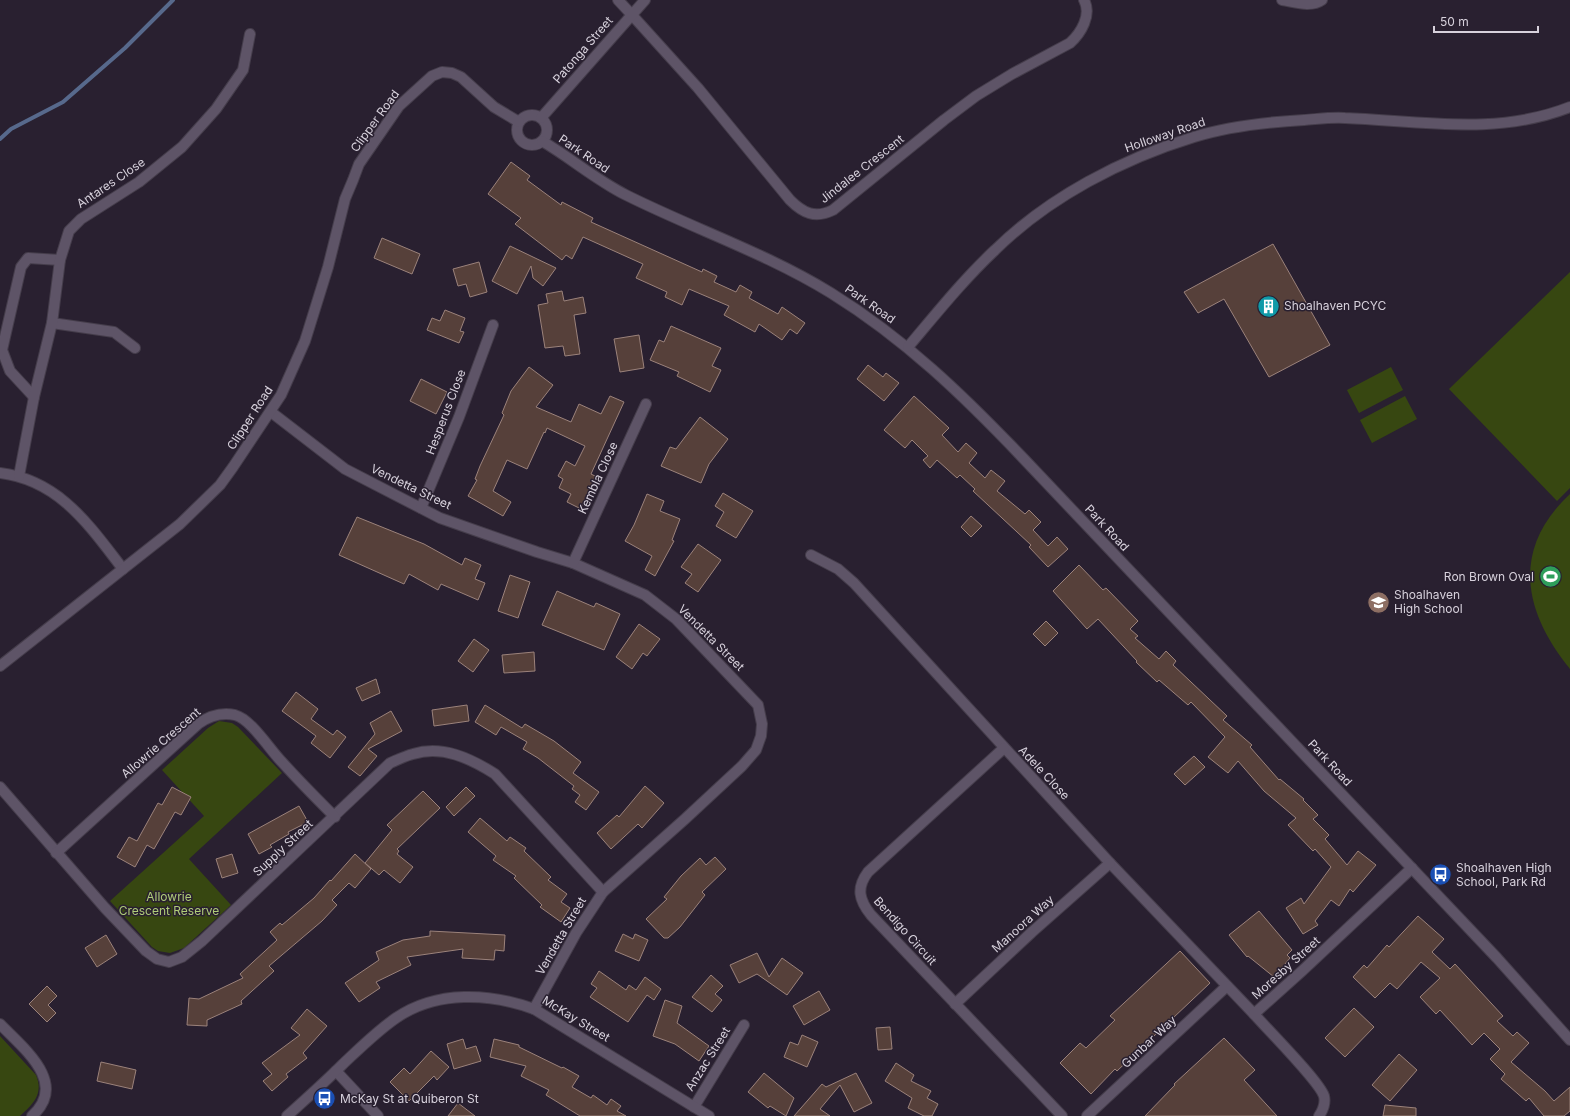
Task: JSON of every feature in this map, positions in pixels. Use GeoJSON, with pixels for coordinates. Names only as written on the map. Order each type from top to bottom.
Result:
{"type":"FeatureCollection","features":[{"type":"Feature","properties":{"kind":"street","name":"Jindalee Crescent"},"geometry":{"type":"LineString","coordinates":[[618,0],[698,88],[790,200],[804,212],[818,216],[834,210],[944,120],[976,96],[1012,74],[1070,43],[1076,38],[1085,23],[1087,5],[1084,0]]}},
{"type":"Feature","properties":{"kind":"street","name":"Patonga Street"},"geometry":{"type":"LineString","coordinates":[[541,118],[645,0]]}},
{"type":"Feature","properties":{"kind":"street"},"geometry":{"type":"LineString","coordinates":[[1282,0],[1304,4],[1313,4],[1322,0]]}},
{"type":"Feature","properties":{"kind":"street","name":"Antares Close"},"geometry":{"type":"LineString","coordinates":[[19,476],[34,397],[52,323],[60,260],[69,231],[81,219],[139,182],[182,147],[216,109],[243,70],[250,34]]}},
{"type":"Feature","properties":{"kind":"street","name":"Clipper Road"},"geometry":{"type":"LineString","coordinates":[[0,666],[180,524],[220,485],[272,412],[281,395],[305,341],[328,267],[345,199],[359,164],[399,106],[426,80],[442,72],[452,73],[461,78],[494,106],[519,122]]}},
{"type":"Feature","properties":{"kind":"street","name":"Holloway Road"},"geometry":{"type":"LineString","coordinates":[[908,347],[952,294],[995,249],[1025,224],[1073,191],[1129,161],[1195,136],[1229,128],[1287,121],[1343,117],[1459,126],[1501,124],[1532,119],[1570,107]]}},
{"type":"Feature","properties":{"kind":"street"},"geometry":{"type":"LineString","coordinates":[[529,115],[541,118],[545,123],[547,130],[546,136],[542,141],[530,145],[525,143],[517,134],[519,122],[529,115]]}},
{"type":"Feature","properties":{"kind":"street","name":"Park Road"},"geometry":{"type":"LineString","coordinates":[[542,141],[601,182],[624,194],[746,248],[798,274],[861,313],[908,347],[971,404],[1018,452],[1497,958],[1570,1040]]}},
{"type":"Feature","properties":{"kind":"street"},"geometry":{"type":"LineString","coordinates":[[34,397],[10,371],[2,350],[20,267],[28,258],[60,260]]}},
{"type":"Feature","properties":{"kind":"street"},"geometry":{"type":"LineString","coordinates":[[52,323],[114,332],[135,348]]}},
{"type":"Feature","properties":{"kind":"street","name":"Hesperus Close"},"geometry":{"type":"LineString","coordinates":[[421,508],[460,417],[493,325]]}},
{"type":"Feature","properties":{"kind":"street","name":"Kembla Close"},"geometry":{"type":"LineString","coordinates":[[574,563],[646,404]]}},
{"type":"Feature","properties":{"kind":"street","name":"Vendetta Street"},"geometry":{"type":"LineString","coordinates":[[272,412],[345,469],[440,518],[537,552],[574,563],[645,595],[676,620],[758,705],[762,724],[761,736],[756,750],[742,766],[660,842],[603,892],[576,933],[534,1009]]}},
{"type":"Feature","properties":{"kind":"street"},"geometry":{"type":"LineString","coordinates":[[0,473],[19,476],[37,482],[58,496],[94,532],[123,569]]}},
{"type":"Feature","properties":{"kind":"street","name":"Adele Close"},"geometry":{"type":"LineString","coordinates":[[811,555],[838,569],[854,583],[1110,863],[1254,1014]]}},
{"type":"Feature","properties":{"kind":"street","name":"Allowrie Crescent"},"geometry":{"type":"LineString","coordinates":[[56,853],[198,724],[208,717],[218,714],[236,715],[248,723],[282,762],[335,817]]}},
{"type":"Feature","properties":{"kind":"street","name":"Bendigo Circuit"},"geometry":{"type":"LineString","coordinates":[[1004,748],[868,872],[860,885],[860,899],[864,906],[955,1004],[1062,1116]]}},
{"type":"Feature","properties":{"kind":"street","name":"Supply Street"},"geometry":{"type":"LineString","coordinates":[[0,786],[104,908],[146,951],[157,959],[169,962],[182,957],[202,941],[335,817],[390,763],[413,753],[445,751],[473,760],[494,774],[603,892]]}},
{"type":"Feature","properties":{"kind":"street","name":"Manoora Way"},"geometry":{"type":"LineString","coordinates":[[955,1004],[1032,932],[1110,863]]}},
{"type":"Feature","properties":{"kind":"street","name":"Moresby Street"},"geometry":{"type":"LineString","coordinates":[[1319,1116],[1324,1109],[1324,1096],[1315,1082],[1254,1014],[1412,868]]}},
{"type":"Feature","properties":{"kind":"street","name":"Gunbar Way"},"geometry":{"type":"LineString","coordinates":[[1087,1116],[1228,986]]}},
{"type":"Feature","properties":{"kind":"street","name":"McKay Street"},"geometry":{"type":"LineString","coordinates":[[287,1116],[371,1038],[396,1018],[417,1007],[463,997],[489,997],[512,1001],[534,1009],[709,1116]]}},
{"type":"Feature","properties":{"kind":"street"},"geometry":{"type":"LineString","coordinates":[[0,1024],[32,1058],[42,1071],[46,1083],[45,1095],[42,1106],[32,1116]]}},
{"type":"Feature","properties":{"kind":"street","name":"Anzac Street"},"geometry":{"type":"LineString","coordinates":[[694,1107],[744,1025]]}},
{"type":"Feature","properties":{"kind":"street"},"geometry":{"type":"LineString","coordinates":[[336,1071],[378,1116]]}},
{"type":"Feature","properties":{"kind":"green space"},"geometry":{"type":"Polygon","coordinates":[[[1570,272],[1570,488],[1557,501],[1449,389],[1570,272]]]}},
{"type":"Feature","properties":{"kind":"green space"},"geometry":{"type":"Polygon","coordinates":[[[1391,367],[1403,390],[1359,413],[1347,390],[1391,367]]]}},
{"type":"Feature","properties":{"kind":"green space"},"geometry":{"type":"Polygon","coordinates":[[[1405,396],[1417,419],[1372,443],[1360,420],[1405,396]]]}},
{"type":"Feature","properties":{"kind":"green space","name":"Ron Brown Oval"},"geometry":{"type":"Polygon","coordinates":[[[1570,494],[1570,669],[1554,647],[1542,625],[1534,603],[1530,580],[1532,558],[1538,536],[1551,515],[1570,494]]]}},
{"type":"Feature","properties":{"kind":"green space","name":"Allowrie Crescent Reserve"},"geometry":{"type":"Polygon","coordinates":[[[219,721],[232,723],[238,727],[282,773],[189,859],[231,905],[184,948],[170,953],[158,951],[152,947],[110,901],[204,816],[162,770],[208,728],[219,721]]]}},
{"type":"Feature","properties":{"kind":"green space"},"geometry":{"type":"Polygon","coordinates":[[[0,1036],[36,1075],[38,1082],[39,1088],[36,1098],[20,1116],[0,1116],[0,1036]]]}},
{"type":"Feature","properties":{"kind":"building"},"geometry":{"type":"Polygon","coordinates":[[[511,162],[530,176],[527,180],[561,205],[562,202],[593,218],[591,222],[702,272],[703,269],[717,276],[714,282],[736,292],[740,285],[752,292],[749,298],[778,314],[782,307],[805,323],[797,334],[790,329],[782,340],[759,324],[755,332],[724,315],[729,306],[689,289],[682,305],[665,297],[667,292],[636,278],[643,264],[583,237],[572,259],[566,255],[562,260],[515,224],[521,218],[488,194],[511,162]]]}},
{"type":"Feature","properties":{"kind":"building"},"geometry":{"type":"Polygon","coordinates":[[[382,238],[420,254],[412,274],[374,258],[382,238]]]}},
{"type":"Feature","properties":{"kind":"building","name":"Shoalhaven PCYC"},"geometry":{"type":"Polygon","coordinates":[[[1273,244],[1330,345],[1269,377],[1224,299],[1198,313],[1184,292],[1273,244]]]}},
{"type":"Feature","properties":{"kind":"building"},"geometry":{"type":"Polygon","coordinates":[[[510,246],[556,268],[543,286],[533,278],[531,266],[517,294],[492,281],[510,246]]]}},
{"type":"Feature","properties":{"kind":"building"},"geometry":{"type":"Polygon","coordinates":[[[479,262],[487,292],[470,297],[466,284],[458,286],[453,269],[479,262]]]}},
{"type":"Feature","properties":{"kind":"building"},"geometry":{"type":"Polygon","coordinates":[[[562,291],[564,301],[583,297],[586,313],[574,315],[580,354],[565,356],[563,346],[545,348],[538,305],[548,303],[546,294],[562,291]]]}},
{"type":"Feature","properties":{"kind":"building"},"geometry":{"type":"Polygon","coordinates":[[[445,310],[465,318],[460,331],[464,332],[459,343],[427,330],[432,318],[440,321],[445,310]]]}},
{"type":"Feature","properties":{"kind":"building"},"geometry":{"type":"Polygon","coordinates":[[[671,326],[721,348],[712,366],[721,370],[710,392],[677,376],[679,372],[650,360],[659,340],[664,342],[671,326]]]}},
{"type":"Feature","properties":{"kind":"building"},"geometry":{"type":"Polygon","coordinates":[[[639,335],[644,368],[620,372],[614,339],[639,335]]]}},
{"type":"Feature","properties":{"kind":"building"},"geometry":{"type":"Polygon","coordinates":[[[868,365],[883,377],[886,373],[899,383],[884,401],[857,379],[868,365]]]}},
{"type":"Feature","properties":{"kind":"building"},"geometry":{"type":"Polygon","coordinates":[[[529,367],[553,385],[536,407],[571,422],[579,404],[601,414],[610,396],[624,402],[591,474],[597,477],[581,509],[567,502],[571,494],[559,488],[563,479],[558,476],[566,461],[575,466],[585,446],[547,428],[527,469],[507,460],[493,491],[511,502],[503,516],[468,496],[477,480],[475,479],[480,466],[504,415],[502,413],[511,391],[529,367]]]}},
{"type":"Feature","properties":{"kind":"building"},"geometry":{"type":"Polygon","coordinates":[[[421,379],[447,392],[436,414],[410,401],[421,379]]]}},
{"type":"Feature","properties":{"kind":"building"},"geometry":{"type":"Polygon","coordinates":[[[914,396],[949,428],[942,435],[958,452],[966,443],[977,453],[969,463],[985,478],[991,470],[1005,481],[997,491],[1025,514],[1029,510],[1041,522],[1033,530],[1048,546],[1057,537],[1068,549],[1048,567],[1029,547],[1031,545],[973,491],[975,489],[960,475],[957,478],[937,460],[930,468],[923,460],[928,456],[912,440],[905,448],[884,430],[914,396]]]}},
{"type":"Feature","properties":{"kind":"building"},"geometry":{"type":"Polygon","coordinates":[[[700,417],[728,439],[709,464],[701,483],[661,466],[670,447],[676,449],[700,417]]]}},
{"type":"Feature","properties":{"kind":"building"},"geometry":{"type":"Polygon","coordinates":[[[723,493],[753,511],[736,538],[716,526],[724,512],[715,506],[723,493]]]}},
{"type":"Feature","properties":{"kind":"building"},"geometry":{"type":"Polygon","coordinates":[[[647,494],[664,501],[660,511],[680,519],[672,540],[674,541],[655,576],[645,570],[652,556],[625,541],[634,525],[647,494]]]}},
{"type":"Feature","properties":{"kind":"building"},"geometry":{"type":"Polygon","coordinates":[[[971,516],[982,526],[971,537],[961,527],[971,516]]]}},
{"type":"Feature","properties":{"kind":"building"},"geometry":{"type":"Polygon","coordinates":[[[357,517],[424,544],[462,565],[465,558],[481,565],[475,579],[485,583],[478,600],[441,584],[438,590],[409,574],[404,584],[339,555],[357,517]]]}},
{"type":"Feature","properties":{"kind":"building"},"geometry":{"type":"Polygon","coordinates":[[[698,544],[721,560],[698,592],[685,583],[692,574],[681,567],[698,544]]]}},
{"type":"Feature","properties":{"kind":"building"},"geometry":{"type":"Polygon","coordinates":[[[1079,565],[1103,590],[1106,588],[1138,621],[1130,629],[1138,636],[1135,638],[1159,659],[1166,651],[1176,661],[1173,665],[1227,716],[1223,720],[1252,745],[1250,747],[1279,780],[1280,779],[1304,799],[1303,800],[1318,815],[1313,819],[1329,835],[1325,839],[1347,865],[1358,851],[1376,865],[1353,892],[1350,889],[1339,906],[1331,900],[1315,921],[1318,925],[1303,934],[1286,908],[1301,898],[1304,904],[1331,867],[1315,849],[1313,851],[1288,825],[1296,818],[1264,791],[1238,761],[1228,773],[1208,757],[1225,737],[1191,702],[1188,705],[1159,680],[1157,682],[1136,662],[1137,661],[1098,619],[1087,629],[1053,591],[1079,565]]]}},
{"type":"Feature","properties":{"kind":"building"},"geometry":{"type":"Polygon","coordinates":[[[510,575],[530,582],[518,618],[498,611],[510,575]]]}},
{"type":"Feature","properties":{"kind":"building"},"geometry":{"type":"Polygon","coordinates":[[[557,591],[594,607],[596,603],[620,614],[604,650],[542,625],[557,591]]]}},
{"type":"Feature","properties":{"kind":"building"},"geometry":{"type":"Polygon","coordinates":[[[1046,621],[1058,633],[1045,646],[1033,634],[1046,621]]]}},
{"type":"Feature","properties":{"kind":"building"},"geometry":{"type":"Polygon","coordinates":[[[639,624],[660,639],[647,656],[643,653],[632,669],[616,657],[639,624]]]}},
{"type":"Feature","properties":{"kind":"building"},"geometry":{"type":"Polygon","coordinates":[[[474,639],[489,650],[473,672],[458,661],[474,639]]]}},
{"type":"Feature","properties":{"kind":"building"},"geometry":{"type":"Polygon","coordinates":[[[534,652],[535,671],[504,673],[502,655],[534,652]]]}},
{"type":"Feature","properties":{"kind":"building"},"geometry":{"type":"Polygon","coordinates":[[[376,679],[380,693],[362,701],[356,688],[376,679]]]}},
{"type":"Feature","properties":{"kind":"building"},"geometry":{"type":"Polygon","coordinates":[[[296,692],[318,709],[311,719],[333,735],[337,730],[346,737],[330,758],[311,743],[316,736],[282,711],[296,692]]]}},
{"type":"Feature","properties":{"kind":"building"},"geometry":{"type":"Polygon","coordinates":[[[467,705],[469,721],[434,726],[432,710],[467,705]]]}},
{"type":"Feature","properties":{"kind":"building"},"geometry":{"type":"Polygon","coordinates":[[[485,705],[522,728],[525,724],[554,741],[581,762],[573,773],[599,792],[586,810],[575,802],[580,795],[572,789],[574,786],[538,758],[523,749],[527,742],[501,727],[496,735],[475,722],[485,705]]]}},
{"type":"Feature","properties":{"kind":"building"},"geometry":{"type":"Polygon","coordinates":[[[391,711],[402,731],[368,749],[377,756],[360,776],[348,767],[375,734],[370,723],[391,711]]]}},
{"type":"Feature","properties":{"kind":"building"},"geometry":{"type":"Polygon","coordinates":[[[1194,756],[1205,767],[1185,785],[1174,774],[1194,756]]]}},
{"type":"Feature","properties":{"kind":"building"},"geometry":{"type":"Polygon","coordinates":[[[645,786],[664,803],[642,828],[638,824],[611,849],[597,833],[617,815],[619,817],[645,786]]]}},
{"type":"Feature","properties":{"kind":"building"},"geometry":{"type":"Polygon","coordinates":[[[172,787],[191,797],[181,815],[175,812],[154,849],[147,845],[135,867],[117,857],[129,837],[137,841],[158,803],[162,805],[172,787]]]}},
{"type":"Feature","properties":{"kind":"building"},"geometry":{"type":"Polygon","coordinates":[[[466,787],[475,796],[454,816],[446,807],[466,787]]]}},
{"type":"Feature","properties":{"kind":"building"},"geometry":{"type":"Polygon","coordinates":[[[423,791],[440,808],[397,849],[399,851],[397,854],[413,867],[400,883],[384,870],[379,875],[365,863],[392,830],[387,825],[423,791]]]}},
{"type":"Feature","properties":{"kind":"building"},"geometry":{"type":"Polygon","coordinates":[[[299,806],[308,822],[288,832],[289,834],[270,845],[272,847],[259,854],[248,834],[299,806]]]}},
{"type":"Feature","properties":{"kind":"building"},"geometry":{"type":"Polygon","coordinates":[[[480,818],[507,841],[510,837],[526,848],[524,851],[551,877],[548,880],[567,894],[561,902],[570,908],[561,922],[540,907],[542,905],[514,878],[516,876],[493,860],[496,856],[468,832],[480,818]]]}},
{"type":"Feature","properties":{"kind":"building"},"geometry":{"type":"Polygon","coordinates":[[[232,854],[238,873],[222,878],[216,859],[232,854]]]}},
{"type":"Feature","properties":{"kind":"building"},"geometry":{"type":"Polygon","coordinates":[[[355,854],[371,869],[355,888],[349,883],[332,900],[337,905],[322,921],[269,966],[274,971],[241,1001],[242,1004],[207,1020],[207,1026],[187,1025],[189,998],[199,999],[243,978],[240,974],[277,940],[270,932],[280,923],[282,925],[314,898],[355,854]]]}},
{"type":"Feature","properties":{"kind":"building"},"geometry":{"type":"Polygon","coordinates":[[[715,857],[726,869],[702,892],[705,895],[680,927],[668,938],[664,938],[646,919],[667,899],[664,897],[681,876],[700,858],[706,865],[715,857]]]}},
{"type":"Feature","properties":{"kind":"building"},"geometry":{"type":"Polygon","coordinates":[[[1259,911],[1292,950],[1287,955],[1290,958],[1274,977],[1248,956],[1247,957],[1229,935],[1259,911]]]}},
{"type":"Feature","properties":{"kind":"building"},"geometry":{"type":"Polygon","coordinates":[[[1418,916],[1444,939],[1432,952],[1450,969],[1455,964],[1503,1016],[1497,1021],[1513,1036],[1517,1032],[1529,1043],[1511,1062],[1545,1091],[1554,1101],[1570,1087],[1570,1111],[1564,1116],[1544,1116],[1529,1098],[1526,1101],[1501,1079],[1505,1074],[1490,1059],[1500,1049],[1484,1033],[1472,1045],[1440,1010],[1436,1014],[1420,997],[1440,978],[1421,962],[1397,989],[1390,983],[1375,998],[1353,977],[1364,965],[1367,968],[1387,945],[1389,947],[1418,916]]]}},
{"type":"Feature","properties":{"kind":"building"},"geometry":{"type":"Polygon","coordinates":[[[430,931],[505,935],[504,951],[495,950],[494,960],[462,958],[463,949],[407,957],[411,965],[376,982],[380,988],[359,1002],[345,983],[379,960],[376,952],[403,940],[430,936],[430,931]]]}},
{"type":"Feature","properties":{"kind":"building"},"geometry":{"type":"Polygon","coordinates":[[[623,934],[633,939],[635,934],[648,940],[639,961],[615,951],[623,934]]]}},
{"type":"Feature","properties":{"kind":"building"},"geometry":{"type":"Polygon","coordinates":[[[106,935],[117,954],[97,967],[85,948],[106,935]]]}},
{"type":"Feature","properties":{"kind":"building"},"geometry":{"type":"Polygon","coordinates":[[[1180,951],[1210,983],[1117,1071],[1115,1069],[1091,1094],[1060,1063],[1080,1043],[1086,1048],[1115,1020],[1110,1016],[1180,951]]]}},
{"type":"Feature","properties":{"kind":"building"},"geometry":{"type":"Polygon","coordinates":[[[757,953],[769,977],[782,958],[803,973],[787,995],[757,974],[739,983],[730,965],[757,953]]]}},
{"type":"Feature","properties":{"kind":"building"},"geometry":{"type":"Polygon","coordinates":[[[599,971],[626,990],[629,985],[636,990],[645,977],[661,989],[654,1000],[647,995],[628,1022],[590,997],[597,988],[591,984],[599,971]]]}},
{"type":"Feature","properties":{"kind":"building"},"geometry":{"type":"Polygon","coordinates":[[[711,975],[723,986],[715,994],[722,1000],[712,1012],[692,997],[711,975]]]}},
{"type":"Feature","properties":{"kind":"building"},"geometry":{"type":"Polygon","coordinates":[[[47,986],[57,996],[48,1005],[56,1013],[47,1022],[29,1004],[47,986]]]}},
{"type":"Feature","properties":{"kind":"building"},"geometry":{"type":"Polygon","coordinates":[[[819,991],[830,1010],[804,1025],[793,1006],[819,991]]]}},
{"type":"Feature","properties":{"kind":"building"},"geometry":{"type":"Polygon","coordinates":[[[665,1000],[682,1006],[677,1023],[709,1046],[699,1061],[675,1044],[653,1036],[665,1000]]]}},
{"type":"Feature","properties":{"kind":"building"},"geometry":{"type":"Polygon","coordinates":[[[1354,1008],[1374,1027],[1345,1057],[1325,1038],[1354,1008]]]}},
{"type":"Feature","properties":{"kind":"building"},"geometry":{"type":"Polygon","coordinates":[[[307,1009],[327,1026],[303,1053],[307,1058],[286,1074],[288,1077],[272,1091],[263,1081],[272,1074],[262,1063],[300,1035],[291,1028],[307,1009]]]}},
{"type":"Feature","properties":{"kind":"building"},"geometry":{"type":"Polygon","coordinates":[[[890,1027],[892,1049],[878,1050],[876,1028],[890,1027]]]}},
{"type":"Feature","properties":{"kind":"building"},"geometry":{"type":"Polygon","coordinates":[[[802,1035],[818,1042],[807,1067],[784,1057],[790,1042],[798,1045],[802,1035]]]}},
{"type":"Feature","properties":{"kind":"building"},"geometry":{"type":"Polygon","coordinates":[[[1224,1038],[1255,1070],[1244,1080],[1277,1116],[1145,1116],[1175,1085],[1174,1084],[1224,1038]]]}},
{"type":"Feature","properties":{"kind":"building"},"geometry":{"type":"Polygon","coordinates":[[[463,1039],[466,1049],[476,1046],[481,1061],[454,1069],[447,1044],[463,1039]]]}},
{"type":"Feature","properties":{"kind":"building"},"geometry":{"type":"Polygon","coordinates":[[[494,1039],[519,1045],[519,1047],[579,1076],[572,1087],[591,1098],[593,1095],[607,1105],[611,1099],[621,1106],[617,1111],[626,1116],[580,1116],[546,1095],[549,1090],[521,1076],[526,1066],[490,1057],[494,1039]]]}},
{"type":"Feature","properties":{"kind":"building"},"geometry":{"type":"Polygon","coordinates":[[[431,1051],[449,1067],[437,1080],[434,1076],[409,1101],[390,1082],[404,1068],[410,1074],[431,1051]]]}},
{"type":"Feature","properties":{"kind":"building"},"geometry":{"type":"Polygon","coordinates":[[[1399,1054],[1417,1070],[1390,1101],[1372,1085],[1399,1054]]]}},
{"type":"Feature","properties":{"kind":"building"},"geometry":{"type":"Polygon","coordinates":[[[101,1062],[136,1070],[132,1089],[97,1081],[101,1062]]]}},
{"type":"Feature","properties":{"kind":"building"},"geometry":{"type":"Polygon","coordinates":[[[896,1063],[914,1075],[911,1081],[931,1091],[927,1098],[938,1104],[932,1116],[924,1116],[908,1108],[912,1098],[885,1081],[896,1063]]]}},
{"type":"Feature","properties":{"kind":"building"},"geometry":{"type":"Polygon","coordinates":[[[764,1073],[794,1098],[786,1116],[770,1106],[768,1108],[748,1092],[764,1073]]]}},
{"type":"Feature","properties":{"kind":"building"},"geometry":{"type":"Polygon","coordinates":[[[856,1073],[872,1103],[854,1112],[840,1085],[820,1109],[830,1116],[794,1116],[822,1084],[826,1087],[856,1073]]]}},
{"type":"Feature","properties":{"kind":"building"},"geometry":{"type":"Polygon","coordinates":[[[458,1103],[475,1116],[448,1116],[458,1103]]]}},
{"type":"Feature","properties":{"kind":"building"},"geometry":{"type":"Polygon","coordinates":[[[1385,1105],[1416,1108],[1416,1116],[1383,1116],[1385,1105]]]}},
{"type":"Feature","properties":{"kind":"waterway"},"geometry":{"type":"LineString","coordinates":[[0,139],[11,129],[63,102],[125,48],[173,0]]}},
{"type":"Feature","properties":{"kind":"place","name":"Shoalhaven PCYC"},"geometry":{"type":"Point","coordinates":[1268,306]}},
{"type":"Feature","properties":{"kind":"place","name":"Ron Brown Oval"},"geometry":{"type":"Point","coordinates":[1550,577]}},
{"type":"Feature","properties":{"kind":"place","name":"Shoalhaven High School"},"geometry":{"type":"Point","coordinates":[1379,602]}},
{"type":"Feature","properties":{"kind":"place","name":"Shoalhaven High School, Park Rd"},"geometry":{"type":"Point","coordinates":[1441,875]}},
{"type":"Feature","properties":{"kind":"place","name":"McKay St at Quiberon St"},"geometry":{"type":"Point","coordinates":[325,1099]}}]}
